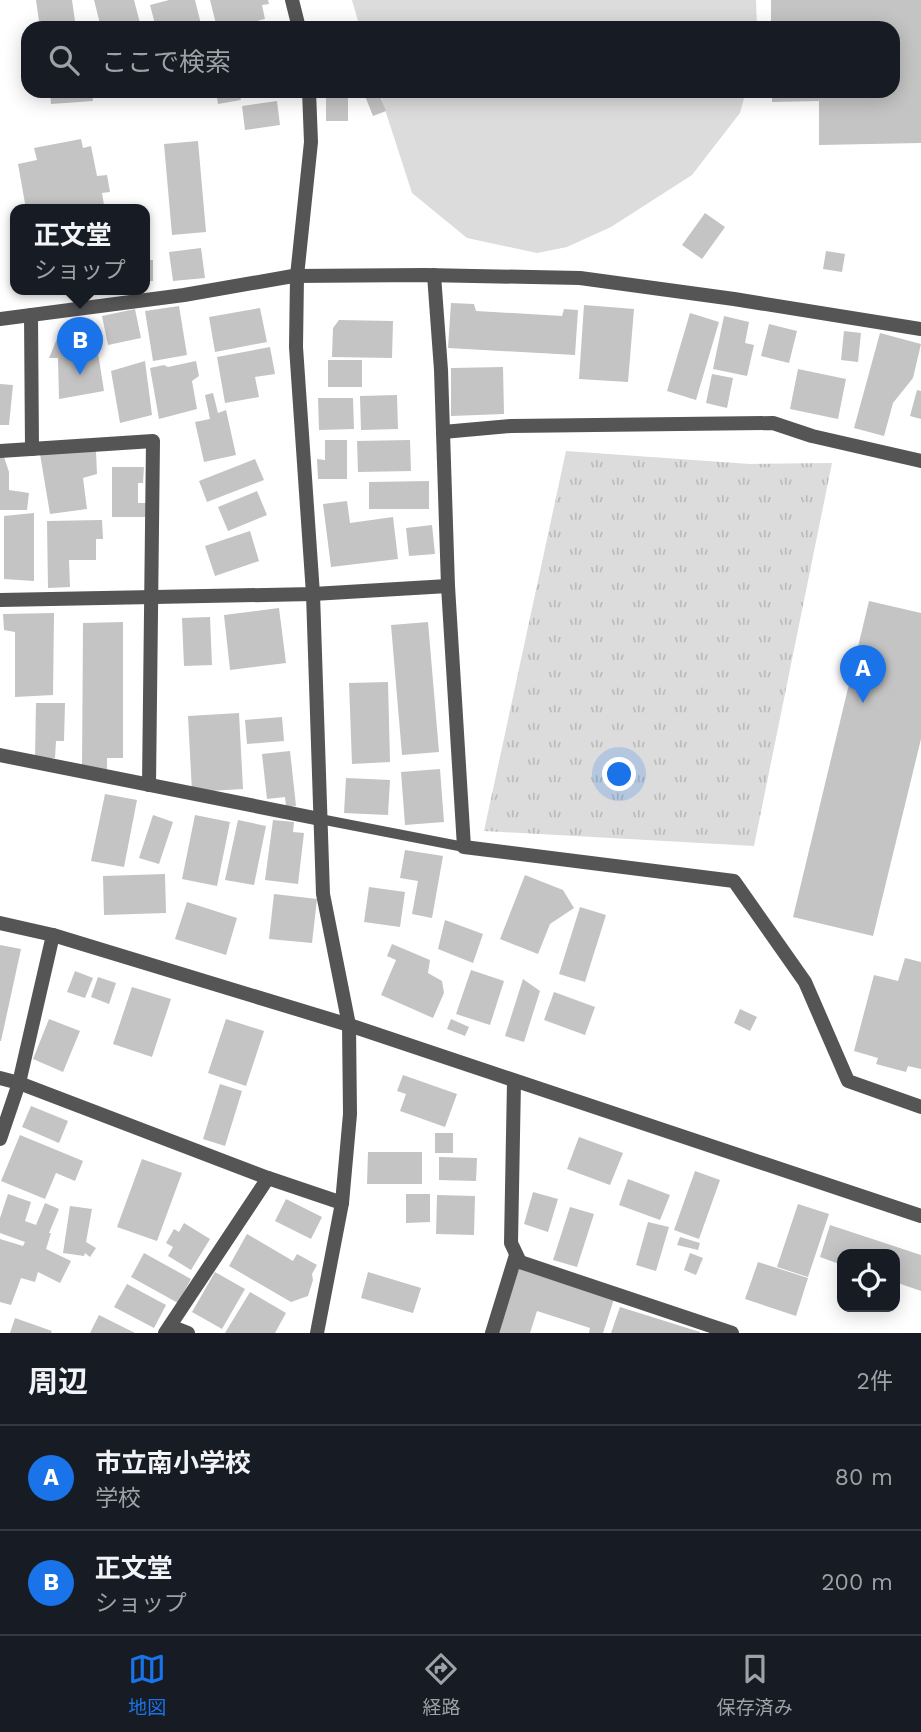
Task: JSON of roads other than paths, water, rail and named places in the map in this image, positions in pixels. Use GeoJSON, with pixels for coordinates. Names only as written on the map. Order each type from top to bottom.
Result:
{"type":"FeatureCollection","features":[{"type":"Feature","properties":{"kind":"street"},"geometry":{"type":"LineString","coordinates":[[292,0],[297,21]]}},
{"type":"Feature","properties":{"kind":"street"},"geometry":{"type":"LineString","coordinates":[[309,98],[311,142],[297,276],[296,347],[313,594],[323,894],[349,1025],[350,1114],[342,1203],[317,1333]]}},
{"type":"Feature","properties":{"kind":"street"},"geometry":{"type":"LineString","coordinates":[[434,275],[464,847],[734,881],[805,982],[848,1081],[921,1107]]}},
{"type":"Feature","properties":{"kind":"street"},"geometry":{"type":"LineString","coordinates":[[0,319],[184,295],[297,276],[434,275],[580,278],[921,329]]}},
{"type":"Feature","properties":{"kind":"street"},"geometry":{"type":"LineString","coordinates":[[31,315],[32,449]]}},
{"type":"Feature","properties":{"kind":"street"},"geometry":{"type":"LineString","coordinates":[[443,432],[511,426],[772,423],[812,436],[921,461]]}},
{"type":"Feature","properties":{"kind":"street"},"geometry":{"type":"LineString","coordinates":[[0,451],[153,441],[149,785]]}},
{"type":"Feature","properties":{"kind":"street"},"geometry":{"type":"LineString","coordinates":[[0,600],[313,594],[449,586]]}},
{"type":"Feature","properties":{"kind":"street"},"geometry":{"type":"LineString","coordinates":[[0,755],[320,819]]}},
{"type":"Feature","properties":{"kind":"street"},"geometry":{"type":"LineString","coordinates":[[0,923],[53,935],[349,1025],[921,1216]]}},
{"type":"Feature","properties":{"kind":"street"},"geometry":{"type":"LineString","coordinates":[[0,1139],[19,1083],[53,935]]}},
{"type":"Feature","properties":{"kind":"street"},"geometry":{"type":"LineString","coordinates":[[0,1078],[342,1203]]}},
{"type":"Feature","properties":{"kind":"street"},"geometry":{"type":"LineString","coordinates":[[514,1081],[511,1244],[520,1262],[732,1333]]}},
{"type":"Feature","properties":{"kind":"street"},"geometry":{"type":"LineString","coordinates":[[188,1333],[168,1329],[268,1178]]}},
{"type":"Feature","properties":{"kind":"street"},"geometry":{"type":"LineString","coordinates":[[492,1333],[516,1255]]}},
{"type":"Feature","properties":{"kind":"lane"},"geometry":{"type":"LineString","coordinates":[[320,819],[464,847]]}},
{"type":"Feature","properties":{"kind":"place","name":"正文堂"},"geometry":{"type":"Point","coordinates":[80,375]}},
{"type":"Feature","properties":{"kind":"place","name":"市立南小学校"},"geometry":{"type":"Point","coordinates":[863,703]}}]}
